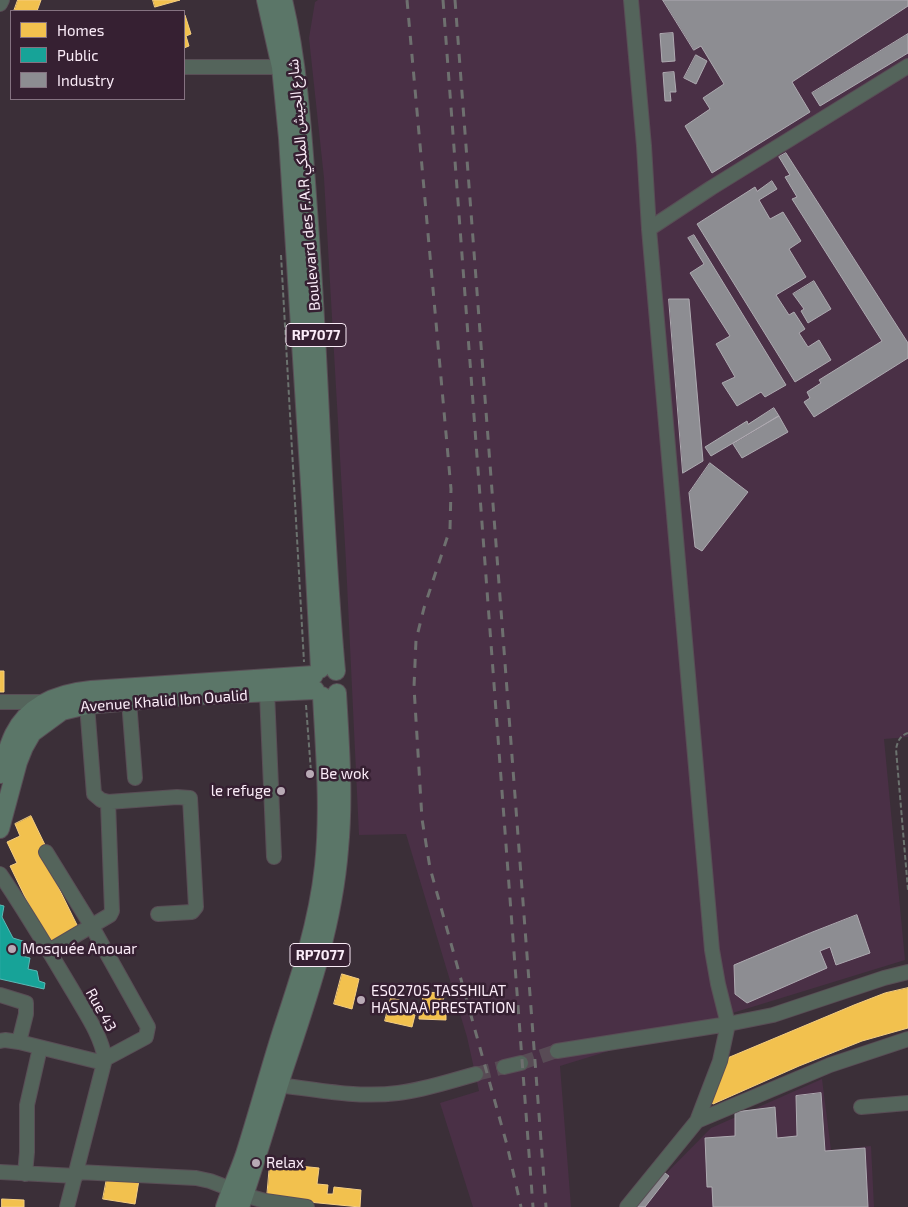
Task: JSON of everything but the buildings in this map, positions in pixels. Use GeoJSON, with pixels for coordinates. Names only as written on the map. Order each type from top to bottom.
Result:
{"type":"FeatureCollection","features":[{"type":"Feature","properties":{"kind":"main road","name":"Boulevard des F.A.R شارع الجيش الملكي"},"geometry":{"type":"LineString","coordinates":[[239,1197],[244,1155],[312,935],[324,868],[327,830],[327,786],[319,683],[312,500],[288,138],[281,67],[266,0]]}},
{"type":"Feature","properties":{"kind":"main road","name":"Boulevard des F.A.R شارع الجيش الملكي"},"geometry":{"type":"LineString","coordinates":[[225,1207],[239,1197],[256,1163],[310,991],[332,901],[341,817],[319,683],[330,604],[316,328],[304,159],[294,66],[283,0]]}},
{"type":"Feature","properties":{"kind":"main road","name":"Avenue Khalid Ibn Oualid"},"geometry":{"type":"LineString","coordinates":[[0,829],[18,762],[32,733],[62,711],[87,705],[129,701],[186,696],[267,693],[319,683]]}},
{"type":"Feature","properties":{"kind":"main road","name":"Avenue Khalid Ibn Oualid"},"geometry":{"type":"LineString","coordinates":[[0,774],[14,734],[22,720],[45,702],[64,694],[76,691],[319,683]]}},
{"type":"Feature","properties":{"kind":"street"},"geometry":{"type":"LineString","coordinates":[[0,4],[2,0]]}},
{"type":"Feature","properties":{"kind":"street"},"geometry":{"type":"LineString","coordinates":[[627,1207],[697,1121],[720,1061],[728,1024],[712,950],[649,229],[644,146],[631,0]]}},
{"type":"Feature","properties":{"kind":"street"},"geometry":{"type":"LineString","coordinates":[[649,229],[711,188],[908,66]]}},
{"type":"Feature","properties":{"kind":"street"},"geometry":{"type":"LineString","coordinates":[[185,68],[281,67]]}},
{"type":"Feature","properties":{"kind":"street"},"geometry":{"type":"LineString","coordinates":[[267,693],[274,857]]}},
{"type":"Feature","properties":{"kind":"street"},"geometry":{"type":"LineString","coordinates":[[129,701],[135,778]]}},
{"type":"Feature","properties":{"kind":"street"},"geometry":{"type":"LineString","coordinates":[[0,702],[45,702]]}},
{"type":"Feature","properties":{"kind":"street"},"geometry":{"type":"LineString","coordinates":[[87,705],[94,794],[101,800],[108,802],[177,797],[190,798],[196,907],[187,914],[158,914]]}},
{"type":"Feature","properties":{"kind":"street"},"geometry":{"type":"LineString","coordinates":[[49,952],[110,915],[113,905],[108,802]]}},
{"type":"Feature","properties":{"kind":"street"},"geometry":{"type":"LineString","coordinates":[[0,1041],[19,1042],[105,1061],[144,1039],[148,1034],[148,1027],[91,925],[46,852]]}},
{"type":"Feature","properties":{"kind":"street","name":"Rue 43"},"geometry":{"type":"LineString","coordinates":[[0,874],[100,1039],[105,1061]]}},
{"type":"Feature","properties":{"kind":"street"},"geometry":{"type":"LineString","coordinates":[[557,1051],[728,1024],[772,1015],[884,978],[908,972]]}},
{"type":"Feature","properties":{"kind":"street"},"geometry":{"type":"LineString","coordinates":[[0,995],[26,1004],[26,1014],[19,1042]]}},
{"type":"Feature","properties":{"kind":"street"},"geometry":{"type":"LineString","coordinates":[[697,1121],[830,1065],[908,1040]]}},
{"type":"Feature","properties":{"kind":"street"},"geometry":{"type":"LineString","coordinates":[[25,1174],[27,1105],[40,1048]]}},
{"type":"Feature","properties":{"kind":"street"},"geometry":{"type":"LineString","coordinates":[[68,1207],[105,1061]]}},
{"type":"Feature","properties":{"kind":"street"},"geometry":{"type":"LineString","coordinates":[[504,1067],[520,1062]]}},
{"type":"Feature","properties":{"kind":"street"},"geometry":{"type":"LineString","coordinates":[[279,1085],[358,1095],[382,1095],[417,1090],[476,1074]]}},
{"type":"Feature","properties":{"kind":"street"},"geometry":{"type":"LineString","coordinates":[[861,1107],[908,1102]]}},
{"type":"Feature","properties":{"kind":"street"},"geometry":{"type":"LineString","coordinates":[[0,1172],[196,1178],[210,1181],[239,1197],[307,1207]]}},
{"type":"Feature","properties":{"kind":"path"},"geometry":{"type":"LineString","coordinates":[[280,251],[319,683],[311,776]]}},
{"type":"Feature","properties":{"kind":"path"},"geometry":{"type":"LineString","coordinates":[[908,732],[898,741],[896,749],[908,890]]}},
{"type":"Feature","properties":{"kind":"shaded area"},"geometry":{"type":"Polygon","coordinates":[[[318,0],[908,0],[908,737],[884,739],[905,960],[560,1066],[571,1207],[473,1207],[440,1103],[479,1091],[467,1037],[406,834],[359,835],[346,562],[324,178],[309,38],[315,2],[318,0]]]}},
{"type":"Feature","properties":{"kind":"shaded area"},"geometry":{"type":"Polygon","coordinates":[[[822,1079],[831,1150],[871,1146],[874,1207],[633,1207],[711,1128],[822,1079]]]}},
{"type":"Feature","properties":{"kind":"tunnel"},"geometry":{"type":"LineString","coordinates":[[521,1063],[557,1051]]}},
{"type":"Feature","properties":{"kind":"tunnel"},"geometry":{"type":"LineString","coordinates":[[476,1074],[504,1067]]}},
{"type":"Feature","properties":{"kind":"railway"},"geometry":{"type":"LineString","coordinates":[[407,0],[451,489],[450,529],[424,608],[416,640],[414,687],[422,819],[430,868],[507,1145],[521,1207]]}},
{"type":"Feature","properties":{"kind":"railway"},"geometry":{"type":"LineString","coordinates":[[443,0],[533,1207]]}},
{"type":"Feature","properties":{"kind":"railway"},"geometry":{"type":"LineString","coordinates":[[455,0],[546,1207]]}},
{"type":"Feature","properties":{"kind":"place","name":"Be wok"},"geometry":{"type":"Point","coordinates":[310,774]}},
{"type":"Feature","properties":{"kind":"place","name":"le refuge"},"geometry":{"type":"Point","coordinates":[281,791]}},
{"type":"Feature","properties":{"kind":"place","name":"Mosquée Anouar"},"geometry":{"type":"Point","coordinates":[12,949]}},
{"type":"Feature","properties":{"kind":"place","name":"ES02705 TASSHILAT HASNAA PRESTATION"},"geometry":{"type":"Point","coordinates":[361,1000]}},
{"type":"Feature","properties":{"kind":"place","name":"Relax"},"geometry":{"type":"Point","coordinates":[256,1163]}}]}
